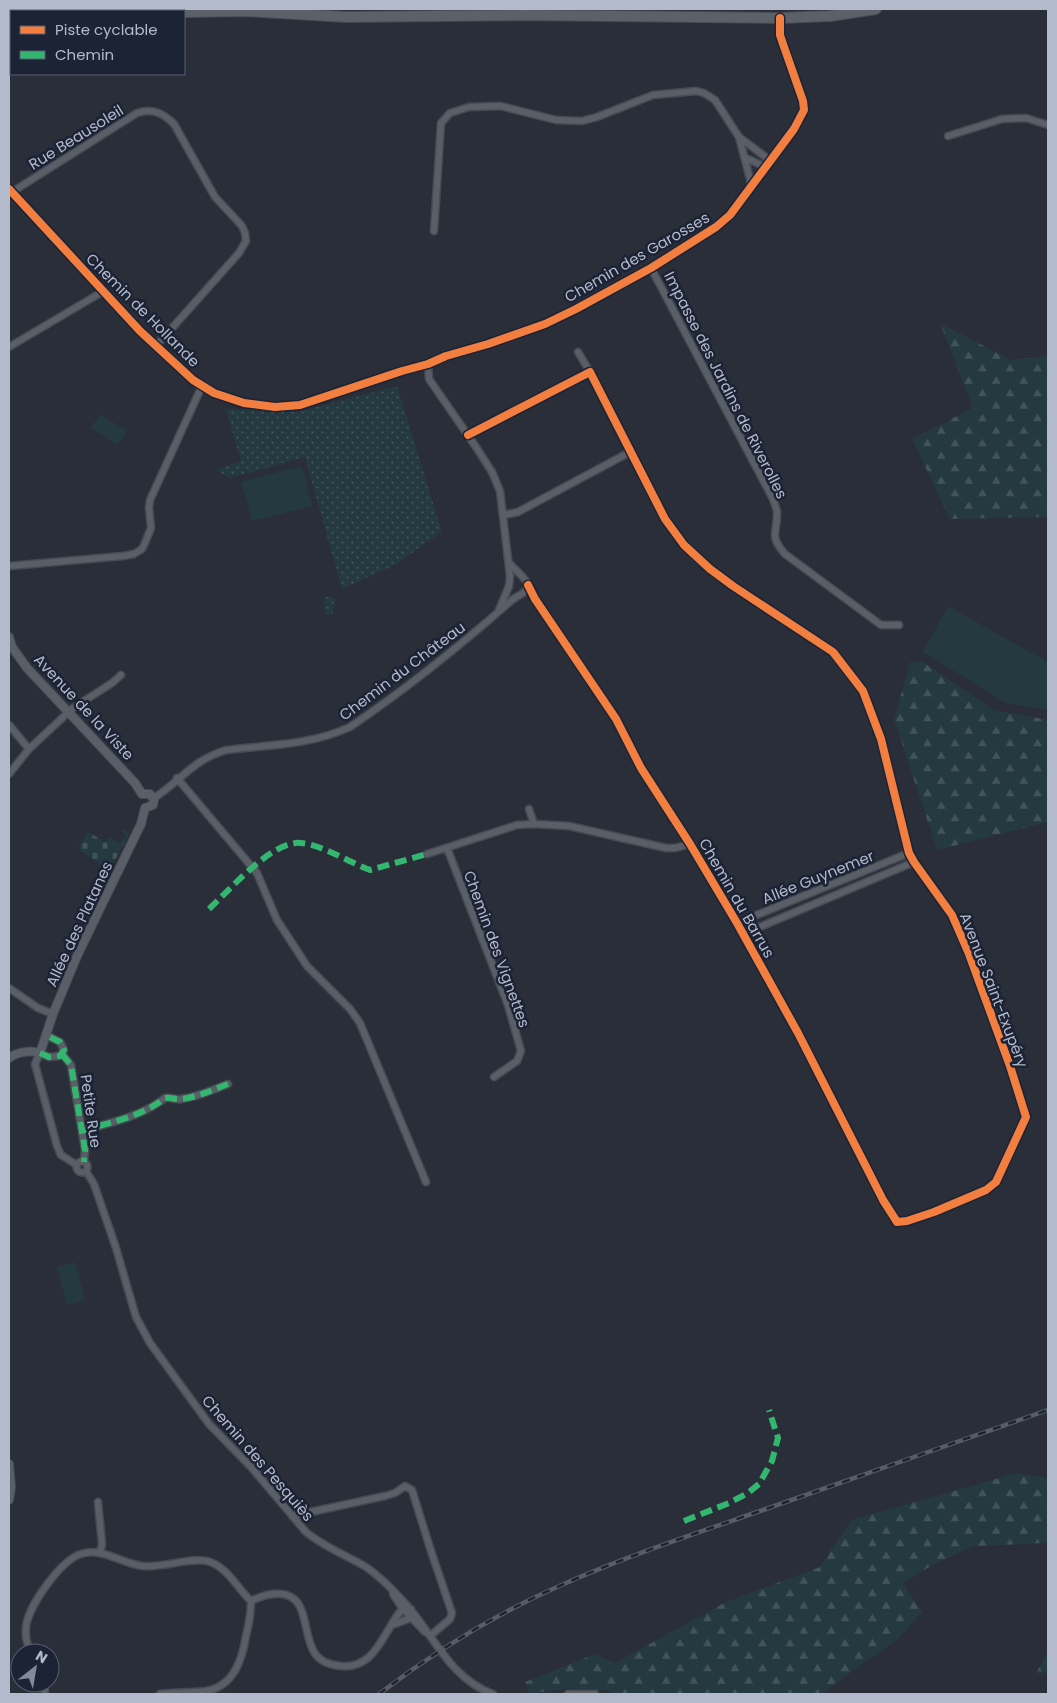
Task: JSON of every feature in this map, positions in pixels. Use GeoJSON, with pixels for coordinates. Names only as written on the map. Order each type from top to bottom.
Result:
{"type":"FeatureCollection","features":[{"type":"Feature","properties":{"kind":"main road"},"geometry":{"type":"LineString","coordinates":[[185,12],[247,11],[347,17],[545,12],[780,18],[830,16],[876,9]]}},
{"type":"Feature","properties":{"kind":"street","name":"Chemin des Garosses"},"geometry":{"type":"LineString","coordinates":[[428,364],[446,356],[545,324],[651,268],[720,224],[735,209],[751,188],[794,130],[801,117],[804,106],[780,35],[780,18]]}},
{"type":"Feature","properties":{"kind":"street"},"geometry":{"type":"LineString","coordinates":[[434,231],[441,123],[450,113],[469,107],[501,106],[556,120],[582,121],[653,95],[696,91],[704,93],[715,100],[739,137],[770,162]]}},
{"type":"Feature","properties":{"kind":"street","name":"Rue Beausoleil"},"geometry":{"type":"LineString","coordinates":[[10,190],[137,113],[146,110],[154,111],[162,114],[174,124],[215,198],[242,226],[246,241],[239,253],[156,346]]}},
{"type":"Feature","properties":{"kind":"street"},"geometry":{"type":"LineString","coordinates":[[948,136],[1002,119],[1026,118],[1048,125]]}},
{"type":"Feature","properties":{"kind":"street"},"geometry":{"type":"LineString","coordinates":[[739,137],[751,188]]}},
{"type":"Feature","properties":{"kind":"street"},"geometry":{"type":"LineString","coordinates":[[744,157],[761,165],[770,162]]}},
{"type":"Feature","properties":{"kind":"street","name":"Chemin de Hollande"},"geometry":{"type":"LineString","coordinates":[[10,190],[102,292],[156,346],[202,386],[214,393],[244,403],[275,407],[300,405],[428,364]]}},
{"type":"Feature","properties":{"kind":"street","name":"Impasse des Jardins de Riverolles"},"geometry":{"type":"LineString","coordinates":[[651,268],[773,499],[777,511],[774,536],[777,546],[785,554],[881,625],[899,625]]}},
{"type":"Feature","properties":{"kind":"street"},"geometry":{"type":"LineString","coordinates":[[9,347],[102,292]]}},
{"type":"Feature","properties":{"kind":"street","name":"Avenue Saint-Exupéry"},"geometry":{"type":"LineString","coordinates":[[578,352],[665,518],[684,545],[732,586],[833,652],[863,691],[881,739],[909,853],[952,915],[969,954],[1010,1066],[1026,1117],[996,1182],[986,1190],[934,1212],[907,1221],[897,1222]]}},
{"type":"Feature","properties":{"kind":"street","name":"Chemin du Château"},"geometry":{"type":"LineString","coordinates":[[428,364],[430,379],[492,472],[500,491],[509,563],[509,584],[497,613]]}},
{"type":"Feature","properties":{"kind":"street"},"geometry":{"type":"LineString","coordinates":[[468,435],[590,372]]}},
{"type":"Feature","properties":{"kind":"street"},"geometry":{"type":"LineString","coordinates":[[9,566],[123,556],[134,554],[142,549],[151,528],[150,500],[202,386]]}},
{"type":"Feature","properties":{"kind":"street"},"geometry":{"type":"LineString","coordinates":[[504,515],[518,512],[630,452]]}},
{"type":"Feature","properties":{"kind":"street"},"geometry":{"type":"LineString","coordinates":[[509,563],[520,576],[526,579],[528,585],[525,592],[520,594]]}},
{"type":"Feature","properties":{"kind":"street"},"geometry":{"type":"LineString","coordinates":[[520,576],[514,576],[509,584],[512,592],[535,599]]}},
{"type":"Feature","properties":{"kind":"street","name":"Chemin du Barrus"},"geometry":{"type":"LineString","coordinates":[[528,585],[535,599],[616,719],[641,768],[690,844],[737,923],[798,1032],[883,1200],[897,1222]]}},
{"type":"Feature","properties":{"kind":"street","name":"Chemin du Château"},"geometry":{"type":"LineString","coordinates":[[154,798],[202,760],[217,753],[226,750],[314,740],[332,736],[350,728],[465,640],[520,594]]}},
{"type":"Feature","properties":{"kind":"street","name":"Avenue de la Viste"},"geometry":{"type":"LineString","coordinates":[[9,637],[12,646],[27,668],[135,783],[142,794]]}},
{"type":"Feature","properties":{"kind":"street"},"geometry":{"type":"LineString","coordinates":[[9,774],[29,748],[69,712],[121,675]]}},
{"type":"Feature","properties":{"kind":"street"},"geometry":{"type":"LineString","coordinates":[[9,725],[29,748]]}},
{"type":"Feature","properties":{"kind":"street"},"geometry":{"type":"LineString","coordinates":[[177,778],[257,873],[277,920],[307,966],[350,1009],[360,1023],[426,1182]]}},
{"type":"Feature","properties":{"kind":"street"},"geometry":{"type":"LineString","coordinates":[[142,794],[150,794],[154,798],[153,805],[145,808],[139,802],[142,794]]}},
{"type":"Feature","properties":{"kind":"street","name":"Allée des Platanes"},"geometry":{"type":"LineString","coordinates":[[40,1053],[53,1014],[77,956],[141,824],[145,808]]}},
{"type":"Feature","properties":{"kind":"street"},"geometry":{"type":"LineString","coordinates":[[529,809],[534,824]]}},
{"type":"Feature","properties":{"kind":"street"},"geometry":{"type":"LineString","coordinates":[[427,854],[516,826],[534,824],[569,826],[666,848],[690,844]]}},
{"type":"Feature","properties":{"kind":"street","name":"Chemin des Vignettes"},"geometry":{"type":"LineString","coordinates":[[447,848],[508,1005],[521,1051],[516,1061],[494,1077]]}},
{"type":"Feature","properties":{"kind":"street","name":"Allée Guynemer"},"geometry":{"type":"LineString","coordinates":[[737,923],[909,853]]}},
{"type":"Feature","properties":{"kind":"street","name":"Allée Guynemer"},"geometry":{"type":"LineString","coordinates":[[743,934],[914,862]]}},
{"type":"Feature","properties":{"kind":"street"},"geometry":{"type":"LineString","coordinates":[[9,988],[38,1008],[53,1014]]}},
{"type":"Feature","properties":{"kind":"street"},"geometry":{"type":"LineString","coordinates":[[9,1058],[14,1054],[35,1052],[54,1057],[60,1056],[64,1050],[60,1042],[46,1035]]}},
{"type":"Feature","properties":{"kind":"street"},"geometry":{"type":"LineString","coordinates":[[40,1053],[35,1064],[57,1146],[61,1155],[77,1165],[80,1162],[84,1162]]}},
{"type":"Feature","properties":{"kind":"street","name":"Petite Rue"},"geometry":{"type":"LineString","coordinates":[[62,1054],[71,1065],[85,1150],[84,1162]]}},
{"type":"Feature","properties":{"kind":"street"},"geometry":{"type":"LineString","coordinates":[[82,1131],[153,1108],[165,1098],[190,1098],[228,1084]]}},
{"type":"Feature","properties":{"kind":"street","name":"Chemin des Pesquiès"},"geometry":{"type":"LineString","coordinates":[[84,1162],[88,1167],[86,1171],[94,1184],[116,1248],[136,1317],[150,1343],[209,1424],[251,1467],[315,1540],[365,1566],[376,1574],[411,1610],[452,1666],[463,1677],[493,1694]]}},
{"type":"Feature","properties":{"kind":"street","name":"Chemin des Pesquiès"},"geometry":{"type":"LineString","coordinates":[[77,1165],[78,1171],[86,1171]]}},
{"type":"Feature","properties":{"kind":"street"},"geometry":{"type":"LineString","coordinates":[[9,1464],[11,1487],[9,1500]]}},
{"type":"Feature","properties":{"kind":"street"},"geometry":{"type":"LineString","coordinates":[[292,1516],[385,1496],[395,1493],[405,1486],[412,1490],[452,1612],[450,1618],[430,1636]]}},
{"type":"Feature","properties":{"kind":"street"},"geometry":{"type":"LineString","coordinates":[[98,1502],[102,1544],[100,1552]]}},
{"type":"Feature","properties":{"kind":"street"},"geometry":{"type":"LineString","coordinates":[[27,1643],[26,1627],[37,1600],[68,1560],[82,1554],[100,1552],[120,1561],[142,1566],[206,1560],[220,1568],[251,1601],[244,1648],[237,1669],[224,1684],[206,1690],[160,1694]]}},
{"type":"Feature","properties":{"kind":"street","name":"Chemin des Pesquiès"},"geometry":{"type":"LineString","coordinates":[[392,1591],[410,1618],[430,1636]]}},
{"type":"Feature","properties":{"kind":"street"},"geometry":{"type":"LineString","coordinates":[[251,1601],[261,1596],[278,1593],[291,1598],[300,1608],[309,1644],[313,1651],[326,1662],[335,1665],[352,1666],[364,1660],[374,1651],[403,1609],[411,1610],[410,1618],[392,1626]]}},
{"type":"Feature","properties":{"kind":"street"},"geometry":{"type":"LineString","coordinates":[[568,1694],[595,1694]]}},
{"type":"Feature","properties":{"kind":"green space"},"geometry":{"type":"Polygon","coordinates":[[[940,323],[1011,360],[1048,356],[1048,517],[950,519],[912,439],[973,408],[940,323]]]}},
{"type":"Feature","properties":{"kind":"green space"},"geometry":{"type":"Polygon","coordinates":[[[397,386],[442,532],[395,565],[342,589],[305,457],[230,478],[215,470],[241,461],[226,409],[297,412],[397,386]]]}},
{"type":"Feature","properties":{"kind":"green space"},"geometry":{"type":"Polygon","coordinates":[[[100,414],[127,431],[118,445],[91,428],[100,414]]]}},
{"type":"Feature","properties":{"kind":"green space"},"geometry":{"type":"Polygon","coordinates":[[[302,466],[312,506],[252,521],[241,482],[302,466]]]}},
{"type":"Feature","properties":{"kind":"green space"},"geometry":{"type":"Polygon","coordinates":[[[324,596],[336,598],[332,614],[325,615],[324,596]]]}},
{"type":"Feature","properties":{"kind":"green space"},"geometry":{"type":"Polygon","coordinates":[[[948,606],[1048,662],[1048,710],[1006,703],[923,652],[948,606]]]}},
{"type":"Feature","properties":{"kind":"green space"},"geometry":{"type":"Polygon","coordinates":[[[910,662],[923,662],[994,710],[1048,720],[1048,822],[937,850],[894,719],[910,662]]]}},
{"type":"Feature","properties":{"kind":"green space"},"geometry":{"type":"Polygon","coordinates":[[[123,829],[130,832],[110,870],[80,851],[79,846],[88,832],[105,842],[109,837],[120,843],[126,836],[122,831],[123,829]]]}},
{"type":"Feature","properties":{"kind":"green space"},"geometry":{"type":"Polygon","coordinates":[[[75,1262],[85,1300],[67,1305],[57,1267],[75,1262]]]}},
{"type":"Feature","properties":{"kind":"green space"},"geometry":{"type":"Polygon","coordinates":[[[1017,1473],[1048,1478],[1048,1544],[973,1546],[929,1567],[903,1583],[922,1612],[899,1638],[821,1694],[618,1694],[604,1690],[572,1688],[528,1694],[525,1682],[595,1654],[615,1663],[726,1602],[820,1567],[851,1520],[1017,1473]]]}},
{"type":"Feature","properties":{"kind":"green space"},"geometry":{"type":"Polygon","coordinates":[[[1048,1652],[1048,1672],[1036,1674],[1043,1659],[1048,1652]]]}},
{"type":"Feature","properties":{"kind":"railway"},"geometry":{"type":"LineString","coordinates":[[379,1694],[443,1649],[487,1622],[582,1576],[685,1537],[1048,1410]]}},
{"type":"Feature","properties":{"kind":"marked path"},"geometry":{"type":"LineString","coordinates":[[209,909],[252,868],[277,849],[290,844],[301,843],[319,847],[370,870],[427,854]]}},
{"type":"Feature","properties":{"kind":"marked path"},"geometry":{"type":"LineString","coordinates":[[40,1053],[49,1057],[60,1056],[64,1050],[60,1042],[46,1035]]}},
{"type":"Feature","properties":{"kind":"marked path"},"geometry":{"type":"LineString","coordinates":[[62,1054],[71,1065],[85,1150],[84,1162]]}},
{"type":"Feature","properties":{"kind":"marked path"},"geometry":{"type":"LineString","coordinates":[[82,1131],[136,1114],[156,1105],[165,1098],[187,1098],[228,1084]]}},
{"type":"Feature","properties":{"kind":"marked path"},"geometry":{"type":"LineString","coordinates":[[684,1521],[729,1503],[748,1493],[759,1484],[772,1461],[778,1438],[769,1410]]}},
{"type":"Feature","properties":{"kind":"cycle path"},"geometry":{"type":"LineString","coordinates":[[9,189],[140,331],[193,380],[214,393],[244,403],[275,407],[300,405],[545,324],[651,268],[716,227],[730,215],[794,129],[804,110],[803,101],[780,35],[780,18]]}},
{"type":"Feature","properties":{"kind":"cycle path"},"geometry":{"type":"LineString","coordinates":[[468,435],[590,372],[665,519],[684,545],[710,569],[733,586],[833,652],[863,691],[881,739],[909,853],[952,915],[969,954],[1010,1066],[1026,1117],[996,1182],[986,1190],[934,1212],[907,1221],[897,1222],[883,1200],[798,1033],[737,923],[690,844],[641,768],[616,719],[535,599],[528,585]]}}]}
